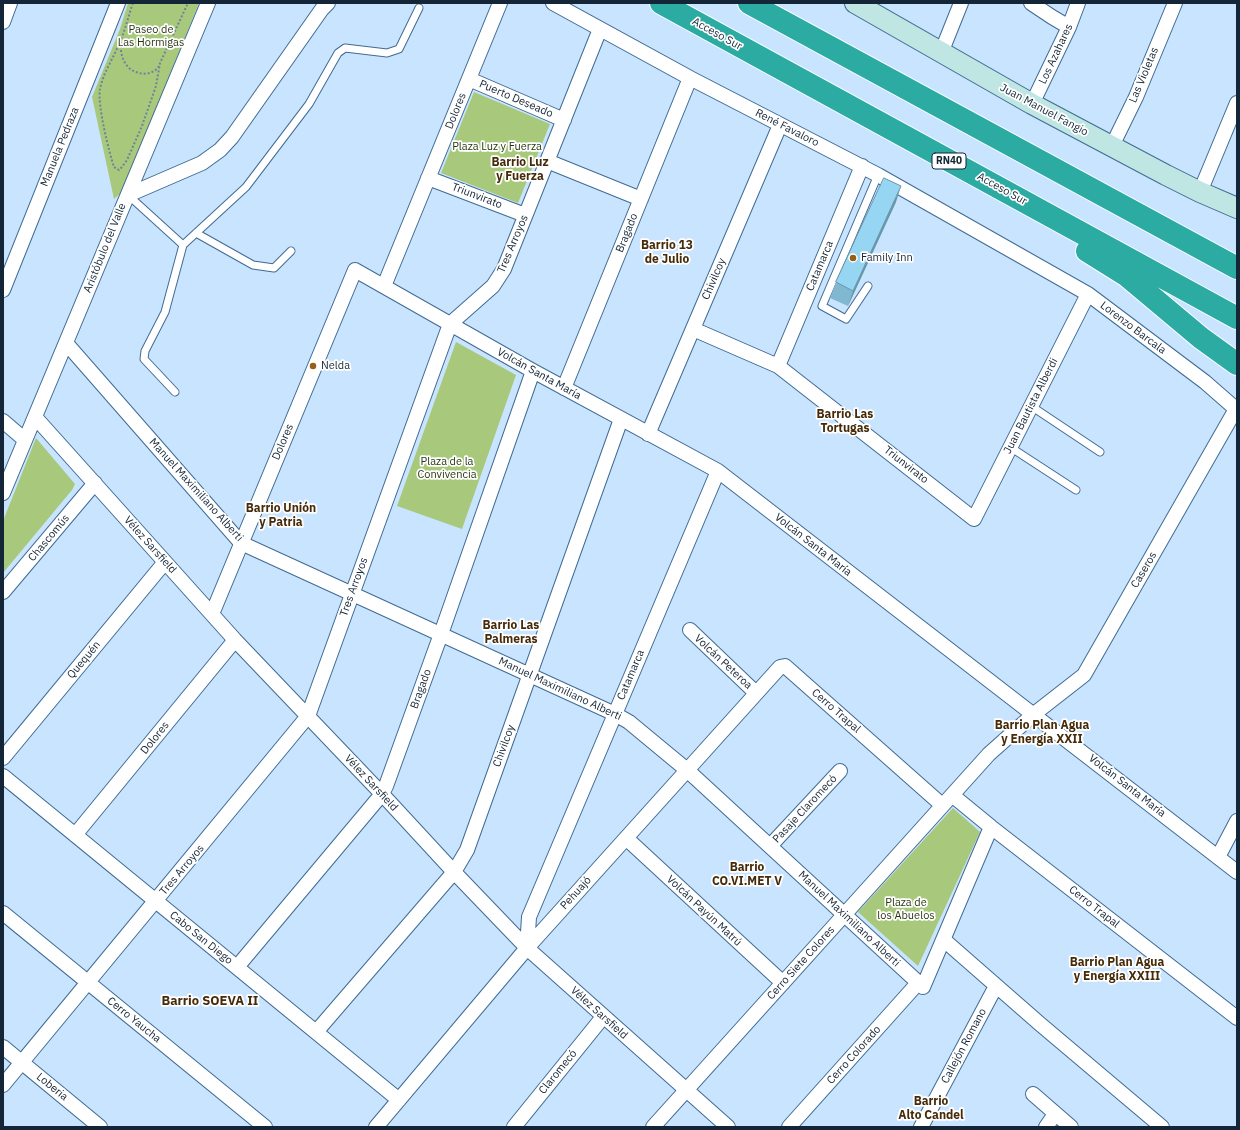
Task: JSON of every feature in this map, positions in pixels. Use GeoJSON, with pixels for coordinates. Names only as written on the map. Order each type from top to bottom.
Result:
{"type":"FeatureCollection","features":[{"type":"Feature","properties":{"kind":"highway","name":"Acceso Sur"},"geometry":{"type":"LineString","coordinates":[[661,3],[1237,318]]}},
{"type":"Feature","properties":{"kind":"highway"},"geometry":{"type":"LineString","coordinates":[[749,3],[1237,268]]}},
{"type":"Feature","properties":{"kind":"highway"},"geometry":{"type":"LineString","coordinates":[[1033,157],[1237,251]]}},
{"type":"Feature","properties":{"kind":"highway"},"geometry":{"type":"LineString","coordinates":[[945,159],[1127,276],[1201,338],[1237,364]]}},
{"type":"Feature","properties":{"kind":"street","name":"Manuela Pedraza"},"geometry":{"type":"LineString","coordinates":[[3,290],[118,3]]}},
{"type":"Feature","properties":{"kind":"street","name":"Aristóbulo del Valle"},"geometry":{"type":"LineString","coordinates":[[3,493],[208,3]]}},
{"type":"Feature","properties":{"kind":"street"},"geometry":{"type":"LineString","coordinates":[[128,195],[202,163],[220,150],[232,137],[322,9],[328,3]]}},
{"type":"Feature","properties":{"kind":"street","name":"Dolores"},"geometry":{"type":"LineString","coordinates":[[384,286],[500,3]]}},
{"type":"Feature","properties":{"kind":"street","name":"René Favaloro"},"geometry":{"type":"LineString","coordinates":[[553,3],[690,78],[862,166],[1022,255]]}},
{"type":"Feature","properties":{"kind":"street","name":"Juan Manuel Fangio"},"geometry":{"type":"LineString","coordinates":[[855,3],[1032,104],[1200,192],[1237,208]]}},
{"type":"Feature","properties":{"kind":"street"},"geometry":{"type":"LineString","coordinates":[[941,53],[961,3]]}},
{"type":"Feature","properties":{"kind":"street"},"geometry":{"type":"LineString","coordinates":[[1031,3],[1069,27]]}},
{"type":"Feature","properties":{"kind":"street","name":"Los Azahares"},"geometry":{"type":"LineString","coordinates":[[1032,104],[1069,27],[1078,3]]}},
{"type":"Feature","properties":{"kind":"street","name":"Las Violetas"},"geometry":{"type":"LineString","coordinates":[[1112,146],[1136,97],[1175,3]]}},
{"type":"Feature","properties":{"kind":"street"},"geometry":{"type":"LineString","coordinates":[[3,22],[7,5]]}},
{"type":"Feature","properties":{"kind":"street","name":"Tres Arroyos"},"geometry":{"type":"LineString","coordinates":[[3,1085],[308,716],[450,324],[493,286],[504,269],[600,29]]}},
{"type":"Feature","properties":{"kind":"street","name":"Bragado"},"geometry":{"type":"LineString","coordinates":[[564,388],[690,78]]}},
{"type":"Feature","properties":{"kind":"street","name":"Puerto Deseado"},"geometry":{"type":"LineString","coordinates":[[469,79],[564,120]]}},
{"type":"Feature","properties":{"kind":"street"},"geometry":{"type":"LineString","coordinates":[[1200,192],[1237,103]]}},
{"type":"Feature","properties":{"kind":"street","name":"Chivilcoy"},"geometry":{"type":"LineString","coordinates":[[648,434],[780,125]]}},
{"type":"Feature","properties":{"kind":"street"},"geometry":{"type":"LineString","coordinates":[[547,161],[641,199]]}},
{"type":"Feature","properties":{"kind":"street","name":"Catamarca"},"geometry":{"type":"LineString","coordinates":[[778,366],[862,166]]}},
{"type":"Feature","properties":{"kind":"street","name":"Triunvirato"},"geometry":{"type":"LineString","coordinates":[[428,178],[526,215]]}},
{"type":"Feature","properties":{"kind":"street","name":"Lorenzo Barcala"},"geometry":{"type":"LineString","coordinates":[[1022,255],[1088,294],[1205,382],[1236,410]]}},
{"type":"Feature","properties":{"kind":"street","name":"Dolores"},"geometry":{"type":"LineString","coordinates":[[212,614],[354,270]]}},
{"type":"Feature","properties":{"kind":"street","name":"Volcán Santa María"},"geometry":{"type":"LineString","coordinates":[[354,270],[564,388],[718,471],[1237,872]]}},
{"type":"Feature","properties":{"kind":"street","name":"Juan Bautista Alberdi"},"geometry":{"type":"LineString","coordinates":[[974,519],[1088,294]]}},
{"type":"Feature","properties":{"kind":"street","name":"Triunvirato"},"geometry":{"type":"LineString","coordinates":[[693,329],[778,366],[974,519]]}},
{"type":"Feature","properties":{"kind":"street","name":"Manuel Maximiliano Alberti"},"geometry":{"type":"LineString","coordinates":[[66,343],[241,543],[615,714],[628,722],[687,770],[921,985]]}},
{"type":"Feature","properties":{"kind":"street","name":"Bragado"},"geometry":{"type":"LineString","coordinates":[[237,967],[382,794],[386,786],[534,371]]}},
{"type":"Feature","properties":{"kind":"street","name":"Caseros"},"geometry":{"type":"LineString","coordinates":[[1034,714],[1084,676],[1236,410]]}},
{"type":"Feature","properties":{"kind":"street","name":"Vélez Sarsfield"},"geometry":{"type":"LineString","coordinates":[[35,417],[235,640],[527,948],[728,1127]]}},
{"type":"Feature","properties":{"kind":"street","name":"Chivilcoy"},"geometry":{"type":"LineString","coordinates":[[316,1032],[454,872],[467,850],[621,419]]}},
{"type":"Feature","properties":{"kind":"street"},"geometry":{"type":"LineString","coordinates":[[3,421],[25,440]]}},
{"type":"Feature","properties":{"kind":"street","name":"Catamarca"},"geometry":{"type":"LineString","coordinates":[[527,948],[529,917],[718,471]]}},
{"type":"Feature","properties":{"kind":"street","name":"Chascomús"},"geometry":{"type":"LineString","coordinates":[[3,592],[95,483]]}},
{"type":"Feature","properties":{"kind":"street","name":"Quequén"},"geometry":{"type":"LineString","coordinates":[[3,758],[165,562]]}},
{"type":"Feature","properties":{"kind":"street","name":"Volcán Peteroa"},"geometry":{"type":"LineString","coordinates":[[690,630],[756,693]]}},
{"type":"Feature","properties":{"kind":"street","name":"Dolores"},"geometry":{"type":"LineString","coordinates":[[75,835],[235,640]]}},
{"type":"Feature","properties":{"kind":"street","name":"Pehuajó"},"geometry":{"type":"LineString","coordinates":[[376,1127],[527,948],[756,693],[780,667],[783,666]]}},
{"type":"Feature","properties":{"kind":"street","name":"Cerro Trapal"},"geometry":{"type":"LineString","coordinates":[[783,666],[947,800],[991,827],[1237,1018]]}},
{"type":"Feature","properties":{"kind":"street","name":"Cerro Siete Colores"},"geometry":{"type":"LineString","coordinates":[[653,1127],[989,754],[1034,714]]}},
{"type":"Feature","properties":{"kind":"street","name":"Pasaje Claromecó"},"geometry":{"type":"LineString","coordinates":[[770,846],[840,771]]}},
{"type":"Feature","properties":{"kind":"street","name":"Cabo San Diego"},"geometry":{"type":"LineString","coordinates":[[3,776],[399,1100]]}},
{"type":"Feature","properties":{"kind":"street"},"geometry":{"type":"LineString","coordinates":[[1218,857],[1237,821]]}},
{"type":"Feature","properties":{"kind":"street","name":"Cerro Colorado"},"geometry":{"type":"LineString","coordinates":[[788,1127],[921,985],[944,940],[991,827]]}},
{"type":"Feature","properties":{"kind":"street","name":"Volcán Payún Matrú"},"geometry":{"type":"LineString","coordinates":[[626,838],[783,983]]}},
{"type":"Feature","properties":{"kind":"street","name":"Cerro Yaucha"},"geometry":{"type":"LineString","coordinates":[[3,913],[265,1127]]}},
{"type":"Feature","properties":{"kind":"street"},"geometry":{"type":"LineString","coordinates":[[944,940],[1162,1127]]}},
{"type":"Feature","properties":{"kind":"street","name":"Callejón Romano"},"geometry":{"type":"LineString","coordinates":[[921,1127],[996,986]]}},
{"type":"Feature","properties":{"kind":"street","name":"Claromecó"},"geometry":{"type":"LineString","coordinates":[[514,1127],[603,1017]]}},
{"type":"Feature","properties":{"kind":"street","name":"Loberia"},"geometry":{"type":"LineString","coordinates":[[3,1048],[100,1127]]}},
{"type":"Feature","properties":{"kind":"street"},"geometry":{"type":"LineString","coordinates":[[1033,1094],[1071,1127]]}},
{"type":"Feature","properties":{"kind":"street"},"geometry":{"type":"LineString","coordinates":[[1046,1127],[1055,1114]]}},
{"type":"Feature","properties":{"kind":"lane"},"geometry":{"type":"LineString","coordinates":[[175,392],[144,358],[145,351],[165,312],[182,245],[246,187],[308,104],[338,52],[344,48],[387,53],[399,49],[419,8]]}},
{"type":"Feature","properties":{"kind":"lane"},"geometry":{"type":"LineString","coordinates":[[868,286],[846,319],[822,306],[878,175]]}},
{"type":"Feature","properties":{"kind":"lane"},"geometry":{"type":"LineString","coordinates":[[128,195],[182,245]]}},
{"type":"Feature","properties":{"kind":"lane"},"geometry":{"type":"LineString","coordinates":[[196,233],[253,265],[274,268],[291,251]]}},
{"type":"Feature","properties":{"kind":"lane"},"geometry":{"type":"LineString","coordinates":[[1031,406],[1100,452]]}},
{"type":"Feature","properties":{"kind":"lane"},"geometry":{"type":"LineString","coordinates":[[1010,447],[1076,490]]}},
{"type":"Feature","properties":{"kind":"path"},"geometry":{"type":"LineString","coordinates":[[133,3],[100,90],[100,104],[111,157],[114,167],[119,170],[127,160],[150,105],[156,86],[160,63]]}},
{"type":"Feature","properties":{"kind":"path"},"geometry":{"type":"LineString","coordinates":[[121,38],[121,53],[124,61],[131,69],[142,74],[153,72],[160,63],[188,3]]}},
{"type":"Feature","properties":{"kind":"green space","name":"Paseo de Las Hormigas"},"geometry":{"type":"Polygon","coordinates":[[[128,3],[199,3],[121,193],[114,199],[92,97],[120,29],[128,3]]]}},
{"type":"Feature","properties":{"kind":"green space","name":"Plaza Luz y Fuerza"},"geometry":{"type":"Polygon","coordinates":[[[474,92],[550,124],[518,203],[441,173],[474,92]]]}},
{"type":"Feature","properties":{"kind":"green space","name":"Plaza de la Convivencia"},"geometry":{"type":"Polygon","coordinates":[[[456,342],[516,375],[462,529],[397,506],[456,342]]]}},
{"type":"Feature","properties":{"kind":"green space"},"geometry":{"type":"Polygon","coordinates":[[[36,438],[75,484],[72,490],[3,573],[3,521],[36,438]]]}},
{"type":"Feature","properties":{"kind":"green space","name":"Plaza de los Abuelos"},"geometry":{"type":"Polygon","coordinates":[[[953,808],[980,832],[918,966],[858,912],[953,808]]]}},
{"type":"Feature","properties":{"kind":"building"},"geometry":{"type":"Polygon","coordinates":[[[884,178],[901,186],[853,291],[836,282],[884,178]]]}},
{"type":"Feature","properties":{"kind":"place","name":"Family Inn"},"geometry":{"type":"Point","coordinates":[853,258]}},
{"type":"Feature","properties":{"kind":"place","name":"Nelda"},"geometry":{"type":"Point","coordinates":[313,366]}},
{"type":"Feature","properties":{"kind":"district","name":"Barrio Luz y Fuerza"},"geometry":{"type":"Point","coordinates":[520,170]}},
{"type":"Feature","properties":{"kind":"district","name":"Barrio 13 de Julio"},"geometry":{"type":"Point","coordinates":[667,253]}},
{"type":"Feature","properties":{"kind":"district","name":"Barrio Las Tortugas"},"geometry":{"type":"Point","coordinates":[845,422]}},
{"type":"Feature","properties":{"kind":"district","name":"Barrio Unión y Patria"},"geometry":{"type":"Point","coordinates":[281,516]}},
{"type":"Feature","properties":{"kind":"district","name":"Barrio Las Palmeras"},"geometry":{"type":"Point","coordinates":[511,633]}},
{"type":"Feature","properties":{"kind":"district","name":"Barrio Plan Agua y Energía XXII"},"geometry":{"type":"Point","coordinates":[1042,733]}},
{"type":"Feature","properties":{"kind":"district","name":"Barrio CO.VI.MET V"},"geometry":{"type":"Point","coordinates":[747,875]}},
{"type":"Feature","properties":{"kind":"district","name":"Barrio Plan Agua y Energía XXIII"},"geometry":{"type":"Point","coordinates":[1117,970]}},
{"type":"Feature","properties":{"kind":"district","name":"Barrio SOEVA II"},"geometry":{"type":"Point","coordinates":[210,1001]}},
{"type":"Feature","properties":{"kind":"district","name":"Barrio Alto Candel"},"geometry":{"type":"Point","coordinates":[931,1109]}}]}
